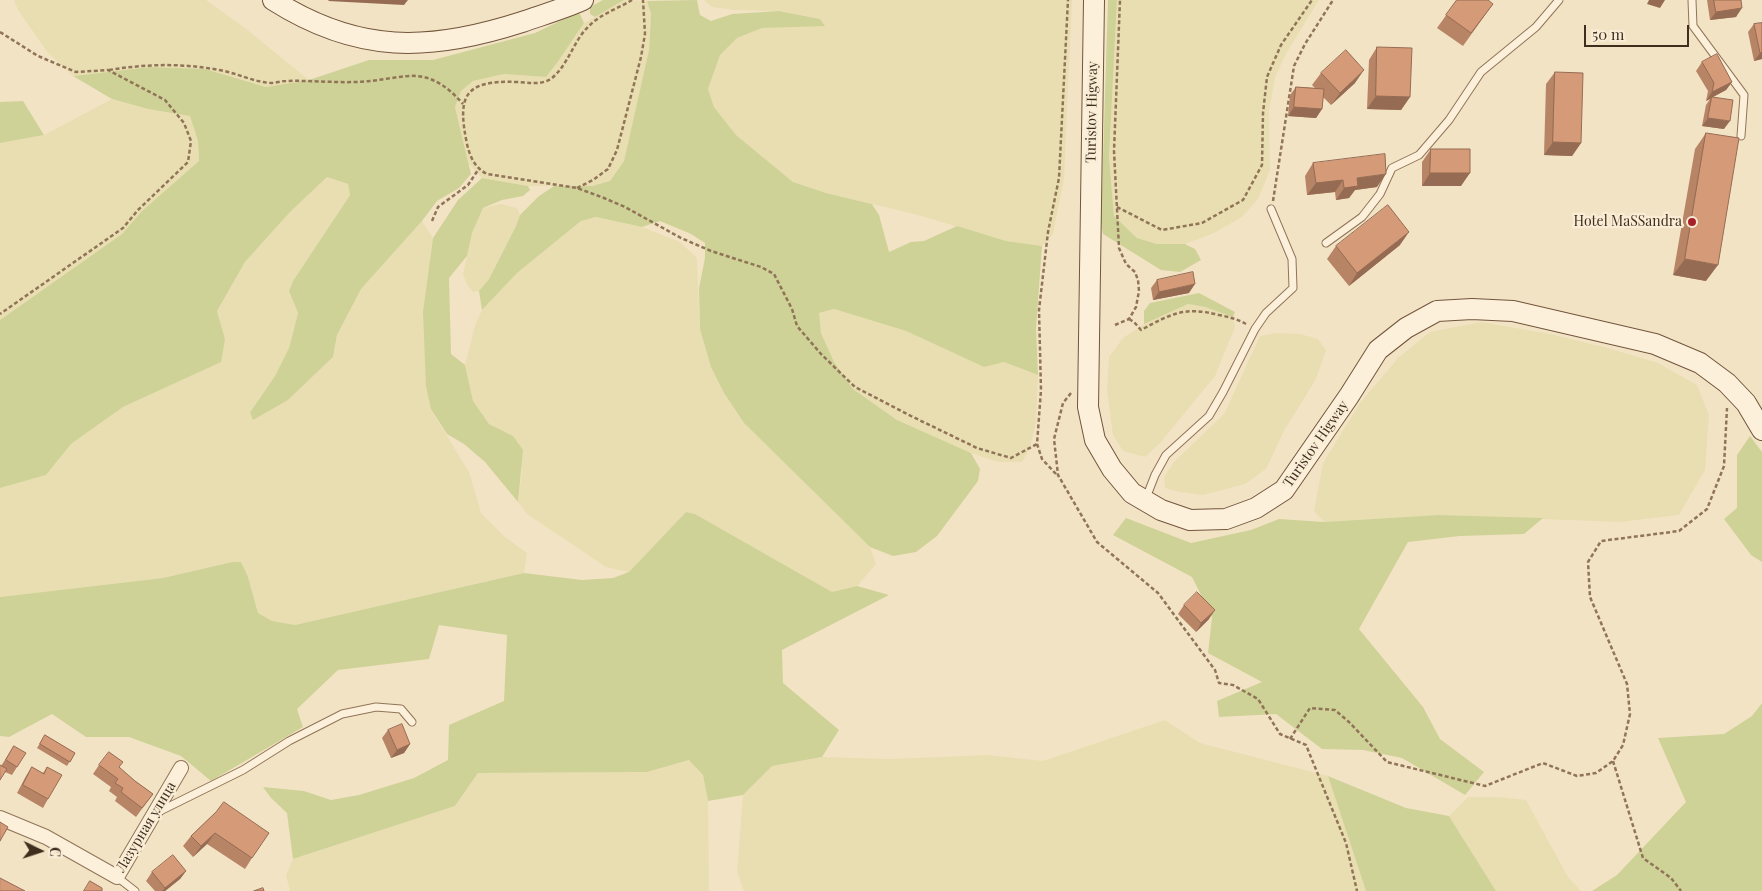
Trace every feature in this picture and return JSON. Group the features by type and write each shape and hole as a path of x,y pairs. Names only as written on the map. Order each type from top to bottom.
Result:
{"main road":[{"path":"273,0 327,28 379,42 408,44 434,42 490,32 568,7 583,0"},
{"name":"Turistov Higway","path":"1094,0 1088,407 1095,440 1112,469 1132,493 1161,510 1190,520 1226,519 1256,508 1284,490 1349,396 1378,350 1406,328 1437,311 1472,308 1513,311 1655,344 1700,363 1727,383 1746,403 1762,430"}],"street":[{"name":"Лазурная улица","path":"0,818 46,837 117,877 181,768"}],"lane":[{"path":"1326,243 1362,217 1380,194 1392,168 1419,155 1449,120 1481,72 1536,27 1559,0"},
{"path":"1692,0 1693,26 1744,95 1741,136"},
{"path":"1145,500 1155,475 1166,455 1208,416 1223,392 1255,329 1266,313 1293,288 1292,259 1271,209"},
{"path":"153,814 244,770 289,741 342,714 376,707 401,710 412,722"},
{"path":"117,877 135,891"}],"path":[{"path":"632,0 589,25 573,47 564,64 553,77 542,83 495,82 480,85 471,90 464,99 463,120 467,145 478,170 487,174 577,188 625,207 681,238 711,251 761,267 774,274 792,309 797,326 820,354 855,387 977,448 1002,456 1011,458 1037,444"},
{"path":"577,188 594,180 608,169 617,150 643,50 645,34 643,0"},
{"path":"1068,0 1061,160 1039,310 1041,390 1037,444 1042,459 1058,474 1097,542 1158,593 1215,670 1219,683 1233,685 1258,699 1280,734 1306,746 1346,843 1357,891"},
{"path":"1115,325 1129,319 1136,307 1139,291 1135,272 1126,264 1119,248 1116,207 1114,151 1120,0"},
{"path":"1116,207 1162,230 1202,223 1243,200 1262,165 1263,113 1267,77 1281,45 1312,0"},
{"path":"1271,209 1294,66 1305,44 1333,0"},
{"path":"0,32 38,56 76,72 155,64 197,66 222,70 248,79 273,83 284,81 367,82 415,75 437,82 454,93 464,105"},
{"path":"0,314 123,228 138,210 188,162 191,142 184,123 165,100 108,70"},
{"path":"432,222 438,207 468,185 478,170"},
{"path":"1129,319 1141,330 1168,316 1188,310 1206,311 1239,320"},
{"path":"1058,474 1054,439 1063,403 1088,373"},
{"path":"1290,738 1310,708 1335,710 1387,762 1485,786 1543,763 1577,776 1596,773 1612,761 1623,745 1630,714 1627,684 1590,597 1588,562 1601,541 1679,531 1707,509 1724,466 1727,383"},
{"path":"1612,761 1643,858 1671,878 1681,891"}],"shaded area":[{"path":"14,0 206,0 245,28 309,80 266,87 205,69 150,67 73,76 48,53 18,10"},
{"path":"624,0 647,1 651,14 649,50 624,161 610,181 592,186 528,186 482,178 469,164 455,107 461,91 473,81 504,74 546,77 584,23"},
{"path":"704,0 1072,0 1064,179 1053,234 1042,246 1006,241 914,214 826,193 793,182 736,135 714,107 708,89 720,55 737,38 762,28 824,25 820,19 779,11 734,10 712,7"},
{"path":"1117,0 1319,0 1287,52 1275,77 1269,112 1270,170 1258,199 1242,217 1214,233 1185,244 1157,244 1137,238 1114,216 1109,157"},
{"path":"112,99 148,109 190,116 198,141 199,161 143,210 122,234 0,320 0,143 44,135"},
{"path":"327,177 348,184 350,195 293,281 289,291 298,313 289,348 275,376 250,411 288,400 333,357 337,335 361,289 422,221 433,238 430,261 431,409 470,474 481,513 505,537 527,553 524,573 295,625 272,621 258,613 248,577 232,562 163,578 0,597 0,488 46,475 71,444 123,407 220,362 225,339 217,311 245,262 290,212"},
{"path":"501,204 517,208 520,215 489,279 479,291 473,292 463,275 472,233 483,208"},
{"path":"596,217 642,227 680,242 697,258 700,329 724,393 744,423 870,547 876,564 857,586 832,592 695,514 686,512 629,572 606,567 527,514 518,502 522,470 513,436 489,424 473,401 465,365 475,325 482,310 517,273 581,221"},
{"path":"1188,304 1205,307 1233,317 1235,327 1215,376 1161,442 1145,457 1123,451 1113,435 1107,391 1109,357 1123,338 1152,319"},
{"path":"834,309 906,331 984,367 1004,362 1038,375 1036,422 1030,448 1022,462 998,462 971,453 897,420 853,389 834,362 821,333 818,313"},
{"path":"1481,322 1550,334 1608,348 1658,363 1697,385 1709,415 1705,470 1679,515 1619,522 1438,515 1324,522 1314,511 1323,463 1360,403 1398,358 1430,332"},
{"path":"1276,333 1300,334 1318,339 1326,350 1316,379 1284,431 1266,469 1245,484 1203,495 1165,488 1164,477 1174,462 1224,414 1260,336"},
{"path":"1165,720 1200,743 1328,776 1366,891 744,891 737,872 743,795 771,766 822,757 889,759 988,755 1043,761"},
{"path":"690,760 703,775 708,801 709,891 290,891 286,875 293,859 455,806 478,773 647,772"},
{"path":"1468,797 1498,797 1526,800 1568,877 1581,891 1496,891 1449,816"}],"green space":[{"path":"603,0 624,0 595,17 590,14 590,7"},
{"path":"697,0 700,15 711,21 732,14 779,11 820,19 825,26 762,28 737,38 720,55 708,89 714,107 736,135 793,182 826,193 872,204 879,215 889,252 911,242 924,241 957,226 1006,241 1042,246 1036,328 1038,375 1004,362 984,367 906,331 834,309 819,313 821,333 834,362 853,389 897,420 971,453 980,469 978,481 937,536 916,552 893,556 870,547 744,423 724,393 711,367 700,329 699,288 705,258 705,243 691,234 660,221 642,227 596,217 581,221 517,273 482,310 479,291 489,279 520,215 539,196 554,186 592,186 610,181 624,161 649,50 651,14 647,1"},
{"path":"1108,0 1117,0 1109,157 1114,216 1137,238 1157,244 1185,244 1195,249 1201,260 1180,272 1161,270 1103,234 1101,224"},
{"path":"579,12 584,23 546,77 504,74 473,81 461,91 455,107 471,174 459,188 437,201 422,221 361,289 337,335 333,357 288,400 253,420 250,412 275,376 289,348 298,313 289,291 293,281 350,195 348,184 327,177 290,212 245,262 217,311 225,339 221,362 123,407 71,444 46,475 0,488 0,320 122,234 143,210 199,161 198,141 190,116 148,109 112,99 73,76 150,67 205,69 266,87 309,80 369,60 433,60 535,33"},
{"path":"23,101 44,135 0,143 0,102"},
{"path":"482,178 528,186 530,190 523,196 502,200 483,208 472,233 467,256 449,278 451,354 465,365 473,401 489,424 513,436 523,450 518,502 485,462 464,444 447,434 431,409 426,386 423,312 433,238 458,200"},
{"path":"1199,293 1235,312 1233,317 1205,307 1188,304 1144,324 1144,311 1150,303"},
{"path":"1750,436 1762,452 1762,562 1751,555 1724,519 1737,508 1737,455"},
{"path":"686,512 695,514 832,592 857,586 889,595 782,650 783,683 839,730 822,757 772,766 743,795 708,801 703,775 689,760 647,772 478,773 455,806 293,859 287,813 271,798 263,787 304,791 331,800 359,795 414,778 448,760 449,725 504,701 507,635 439,625 429,659 338,670 297,709 303,727 211,781 181,756 129,737 86,737 52,714 9,737 0,736 0,597 163,578 232,562 241,562 248,577 258,613 272,621 295,625 524,573 582,580 613,578 629,572"},
{"path":"1438,515 1543,518 1524,534 1460,536 1408,542 1359,629 1423,707 1440,739 1484,772 1465,795 1402,758 1363,750 1322,749 1276,714 1219,717 1217,701 1262,682 1208,653 1212,617 1192,577 1113,535 1126,518 1191,543 1251,530 1279,519 1324,522"},
{"path":"1762,703 1762,891 1592,891 1617,875 1686,802 1658,738 1724,734 1752,716"},
{"path":"1328,776 1406,808 1449,816 1496,891 1366,891"}],"building":[{"path":"1457,0 1488,0 1493,4 1471,33 1446,15"},
{"path":"1714,0 1741,0 1742,8 1716,12"},
{"path":"1762,23 1762,52 1760,53 1754,24"},
{"path":"1377,47 1412,48 1410,97 1376,96"},
{"path":"1346,50 1364,70 1340,93 1321,73"},
{"path":"1717,54 1732,82 1712,92 1714,83 1702,62"},
{"path":"1555,72 1583,73 1581,143 1553,142"},
{"path":"1296,87 1324,89 1322,109 1294,107"},
{"path":"1712,97 1733,100 1730,121 1708,118"},
{"path":"1706,133 1739,138 1718,265 1685,259"},
{"path":"1431,149 1470,149 1470,173 1430,173"},
{"path":"1385,154 1386,174 1357,178 1358,186 1344,188 1343,180 1316,183 1313,163"},
{"path":"1388,205 1409,232 1357,273 1336,246"},
{"path":"1193,272 1195,284 1159,292 1157,280"},
{"path":"1197,592 1215,610 1201,623 1184,605"},
{"path":"402,724 410,744 397,750 388,730"},
{"path":"45,735 75,753 70,762 40,744"},
{"path":"14,746 26,753 17,767 6,760"},
{"path":"109,752 123,762 119,767 153,794 142,808 121,792 123,788 115,783 118,779 99,765"},
{"path":"0,765 7,769 0,780"},
{"path":"32,767 44,774 47,767 62,775 48,799 23,785"},
{"path":"224,802 269,833 252,858 215,833 201,846 191,836"},
{"path":"0,822 8,827 0,841"},
{"path":"173,855 186,871 165,888 152,872"},
{"path":"0,878 25,891 0,891"},
{"path":"90,881 102,888 102,891 84,891"}],"place":[{"name":"Hotel MaSSandra","path":"1692,222"}]}
